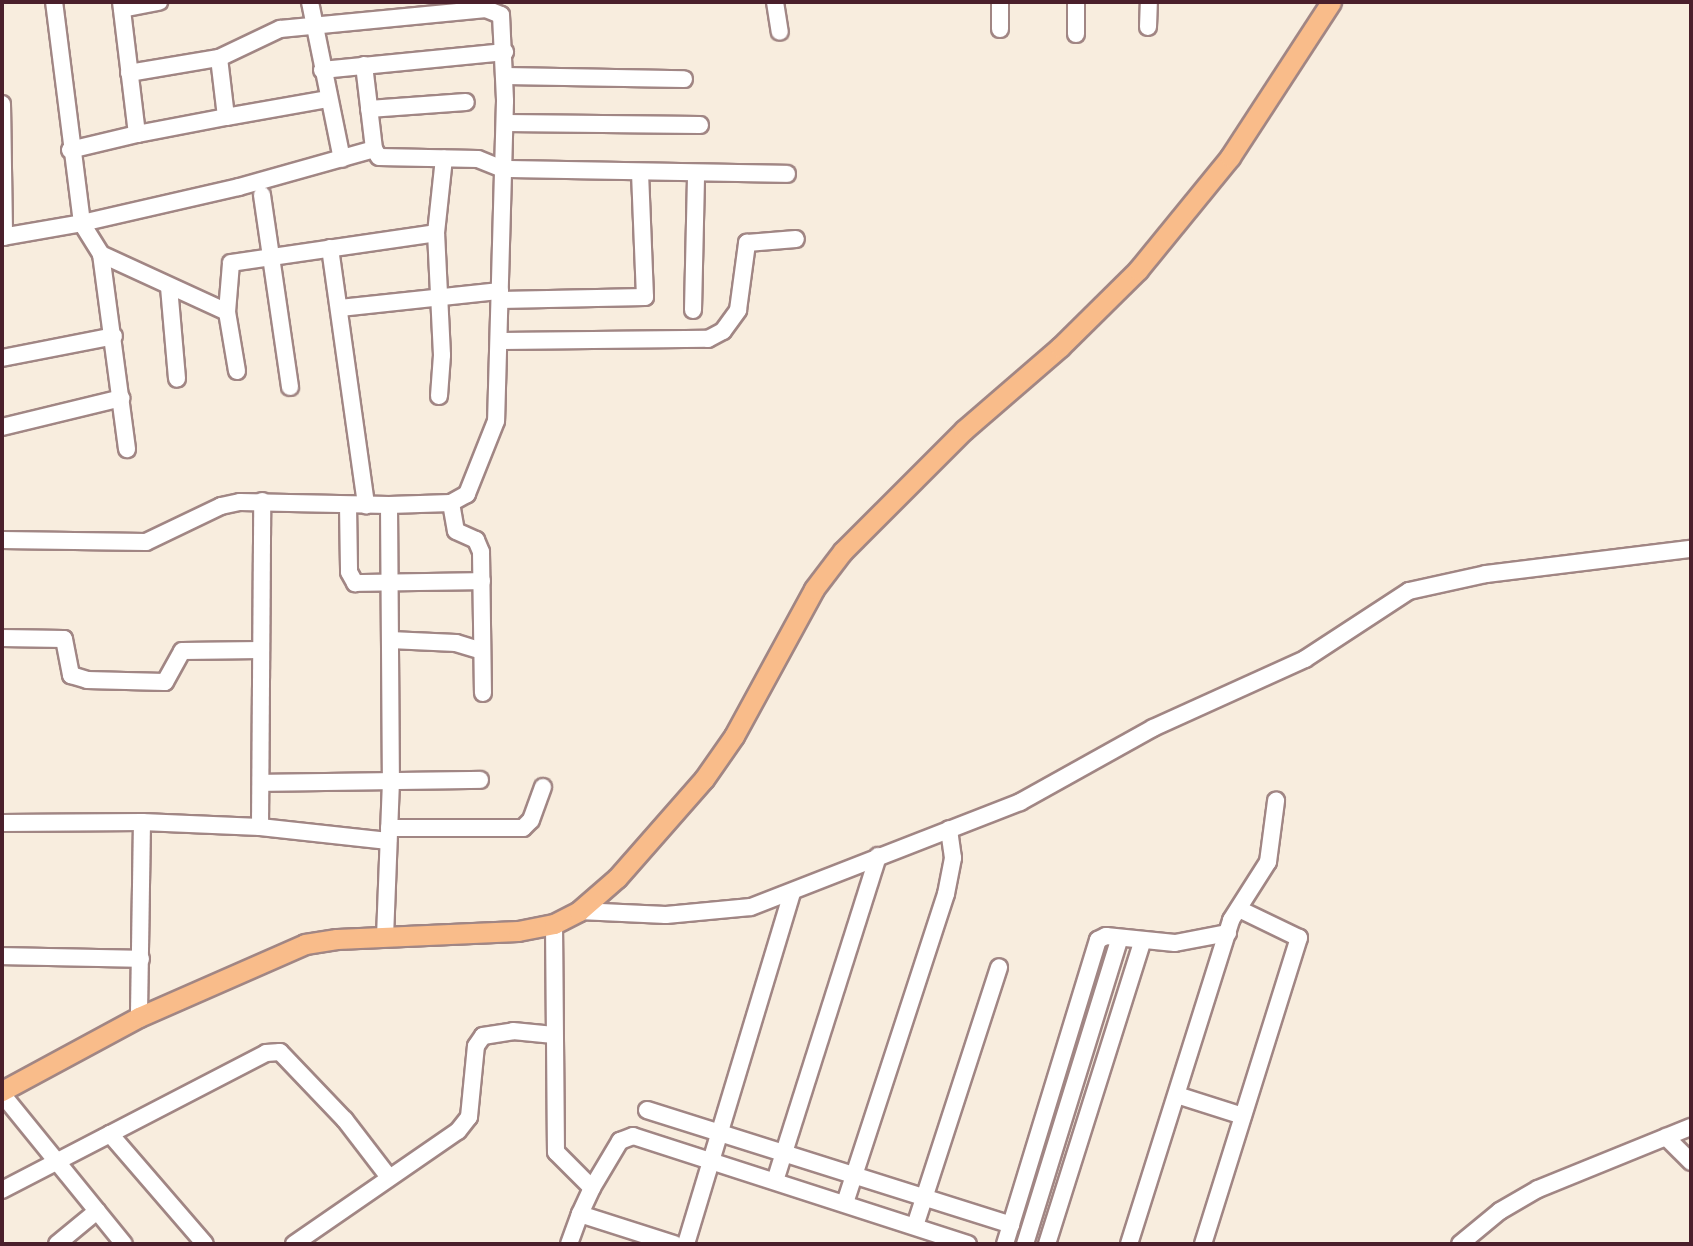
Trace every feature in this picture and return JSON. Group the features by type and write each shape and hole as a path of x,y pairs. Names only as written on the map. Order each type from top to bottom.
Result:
{"main road":[{"path":"2,1093 139,1017 305,944 385,936 476,935 554,924 579,911 617,878 704,779 741,724 814,589 843,551 964,430 1060,347 1138,270 1230,157 1331,2"}],"street":[{"path":"54,2 70,150 82,223 101,254 127,449"},
{"path":"137,134 121,6 159,2"},
{"path":"310,2 342,159"},
{"path":"775,2 780,32"},
{"path":"1000,2 1000,29"},
{"path":"1076,2 1076,34"},
{"path":"1148,27 1149,2"},
{"path":"2,540 146,542 161,539 221,506 262,501 348,505 451,503 471,486 494,428 500,341 505,123 505,52 501,15 486,9 313,24 271,32 219,58 129,73"},
{"path":"322,70 505,52"},
{"path":"219,58 226,117"},
{"path":"364,65 374,149 383,158 478,159 503,169 696,176 787,174"},
{"path":"505,76 684,79"},
{"path":"70,150 137,134 328,99"},
{"path":"369,109 466,103"},
{"path":"2,104 3,237 82,223 374,149"},
{"path":"505,123 700,125"},
{"path":"439,396 442,355 436,233 444,158"},
{"path":"340,308 439,295 645,297 640,173"},
{"path":"694,310 696,176"},
{"path":"262,195 290,387"},
{"path":"237,371 227,312 231,263 436,233"},
{"path":"500,341 708,340 723,331 738,310 747,243 796,239"},
{"path":"330,248 366,505"},
{"path":"101,254 227,312"},
{"path":"169,287 177,379"},
{"path":"2,358 114,336"},
{"path":"2,426 122,398"},
{"path":"260,827 262,501"},
{"path":"451,503 456,531 479,545 483,693"},
{"path":"348,505 351,579 363,584 482,582"},
{"path":"385,936 391,780 389,505"},
{"path":"579,911 613,916 715,913 792,894 878,856 1020,802 1153,728 1305,659 1409,592 1486,574 1691,549"},
{"path":"2,638 64,639 71,676 87,680 165,682 182,651 261,650"},
{"path":"390,640 456,643 482,651"},
{"path":"261,783 480,780"},
{"path":"2,823 142,822 389,834 523,828 536,811 543,787"},
{"path":"1129,1244 1228,933 1239,909 1268,862 1276,801"},
{"path":"139,1017 142,822"},
{"path":"845,1203 946,894 953,858 949,829"},
{"path":"775,1181 878,856"},
{"path":"686,1244 792,894"},
{"path":"1203,1244 1299,938 1239,909"},
{"path":"554,924 556,1152 592,1188"},
{"path":"1005,1244 1098,940 1120,938 1175,943 1228,933"},
{"path":"1026,1244 1120,938"},
{"path":"1047,1244 1142,942"},
{"path":"2,956 141,959"},
{"path":"915,1226 999,967"},
{"path":"293,1244 458,1130 469,1117 476,1046 482,1035 513,1031 554,1035"},
{"path":"2,1190 266,1053 280,1052 345,1120 388,1176"},
{"path":"2,1093 124,1244"},
{"path":"1177,1095 1243,1116"},
{"path":"647,1110 1011,1225"},
{"path":"1460,1244 1500,1211 1538,1189 1691,1127"},
{"path":"110,1134 205,1244"},
{"path":"569,1244 592,1188 626,1136 968,1244"},
{"path":"1666,1137 1691,1163"},
{"path":"57,1244 97,1211"},
{"path":"580,1214 674,1244"}]}
